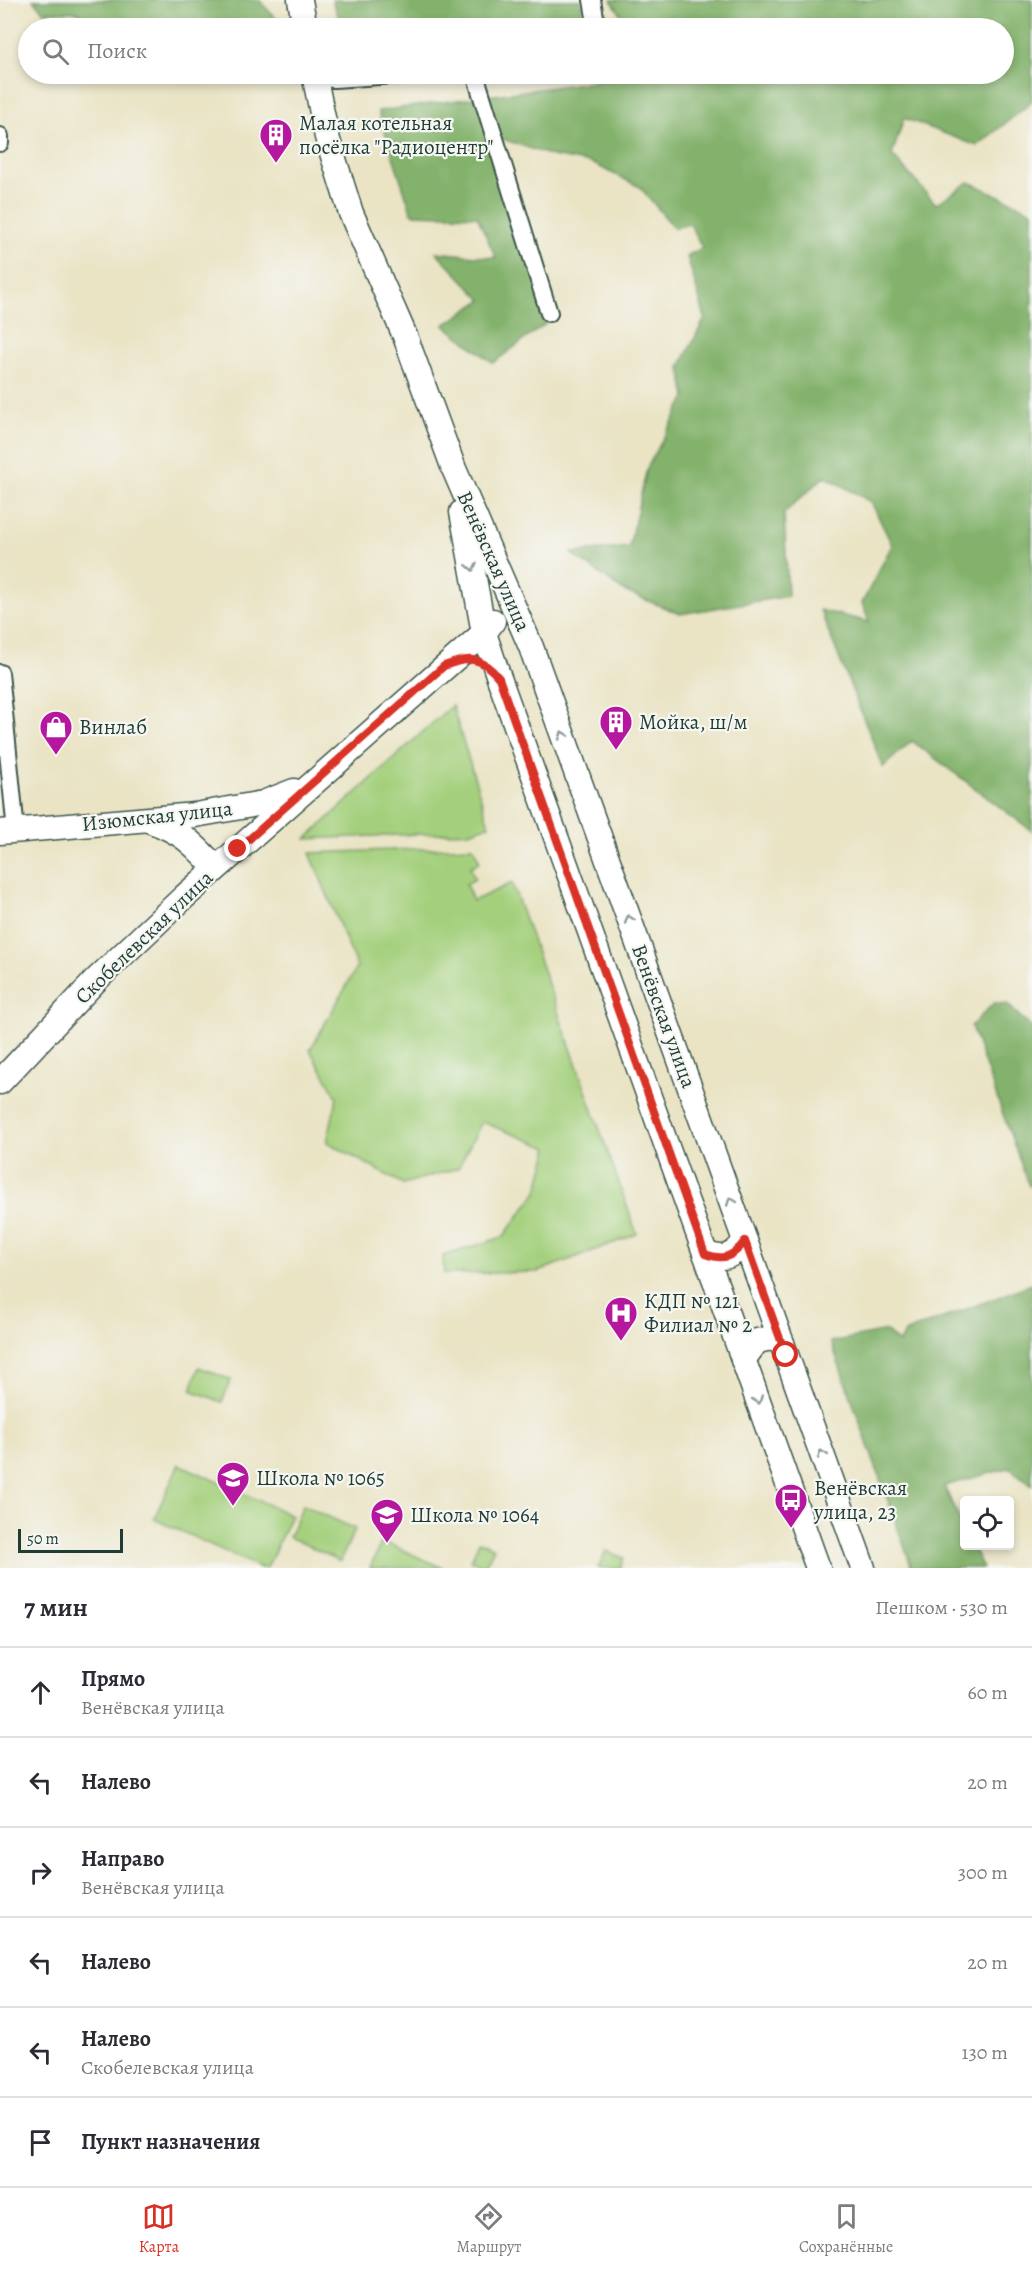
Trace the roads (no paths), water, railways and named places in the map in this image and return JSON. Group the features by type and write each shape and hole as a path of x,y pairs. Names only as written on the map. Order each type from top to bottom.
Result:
{"street":[{"path":"300,0 303,18"},
{"path":"592,0 595,18"},
{"name":"Венёвская улица","path":"316,84 327,137 351,213 405,336 454,469 531,647 863,1568"},
{"path":"478,84 549,313"},
{"path":"0,136 0,143"},
{"name":"Венёвская улица","path":"454,469 484,633 818,1568"},
{"path":"484,633 498,615 507,592"},
{"path":"484,633 499,626 507,627 517,630 531,647"},
{"name":"Скобелевская улица","path":"0,1082 97,978 310,784 484,633"},
{"path":"444,666 457,661 474,659 490,667 499,678"},
{"path":"0,673 8,832"},
{"name":"Изюмская улица","path":"8,832 195,815 263,803 310,784"},
{"path":"146,820 175,830 193,843 216,868"},
{"path":"705,1254 717,1258 732,1256 745,1241"},
{"path":"743,1360 757,1341 772,1338 782,1343"}],"place":[{"name":"Малая котельная посёлка \"Радиоцентр\"","path":"276,164"},
{"name":"Мойка, ш/м","path":"616,751"},
{"name":"Винлаб","path":"56,756"},
{"name":"КДП № 121 Филиал № 2","path":"621,1342"},
{"name":"Школа № 1065","path":"233,1507"},
{"name":"Венёвская улица, 23","path":"791,1529"},
{"name":"Школа № 1064","path":"387,1544"}]}
